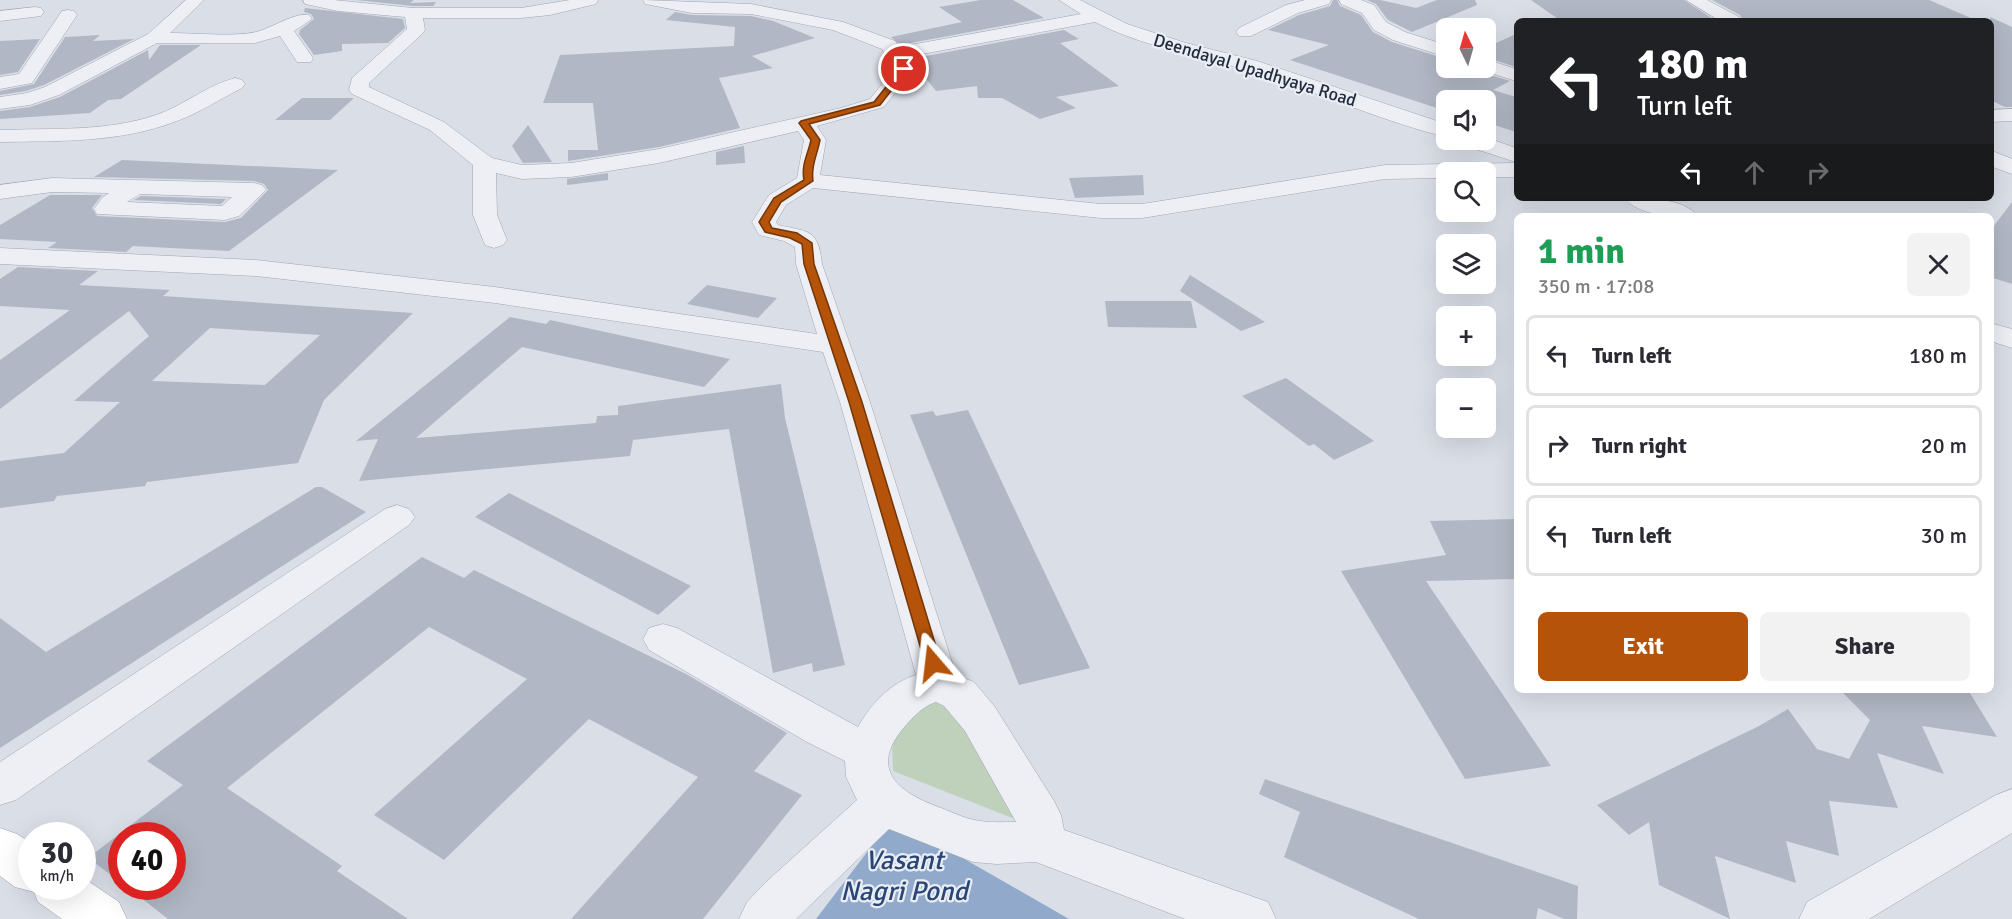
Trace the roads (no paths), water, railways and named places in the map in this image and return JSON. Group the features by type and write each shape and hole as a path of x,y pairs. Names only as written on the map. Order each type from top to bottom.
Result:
{"main road":[{"path":"0,849 18,861"},
{"path":"75,900 102,919"}],"street":[{"path":"0,103 30,99 52,91 154,38 196,0"},
{"path":"311,0 338,6 413,13 521,13 550,10 590,0"},
{"path":"413,13 416,30 359,82 359,90 437,126 484,163 522,172 571,170 659,156 877,104 904,69 889,45 826,22 751,9 692,8 651,0"},
{"name":"Deendayal Upadhyaya Road","path":"1066,0 1121,28 1189,50 1250,65 1436,128"},
{"path":"1245,32 1292,9 1323,0"},
{"path":"1347,0 1368,9 1380,26 1399,36 1436,48"},
{"path":"1694,0 1727,18"},
{"path":"154,38 255,38 338,6"},
{"path":"0,16 35,12"},
{"path":"0,83 25,79 68,15"},
{"path":"895,53 1097,16"},
{"path":"284,28 304,58"},
{"path":"1496,68 1514,74"},
{"path":"0,136 100,132 130,128 163,120 235,84"},
{"path":"1994,116 2012,115"},
{"path":"804,123 815,140 813,156 806,167 809,181"},
{"path":"1496,148 1514,154"},
{"path":"1994,159 2012,167"},
{"path":"484,163 484,214 494,240"},
{"path":"939,684 859,413 809,264 807,243 793,236 768,230 764,222 777,200 809,181 1101,211 1142,211 1385,172 1514,170"},
{"path":"0,192 52,185 137,186 254,190 225,213 106,209 110,203 137,186"},
{"path":"1644,201 1676,213"},
{"path":"0,256 256,268 495,295 836,345"},
{"path":"1994,332 2012,339"},
{"path":"0,786 397,517"},
{"path":"663,639 822,730 868,752"},
{"path":"1038,841 1041,833 1038,815 980,719 959,694 939,684 922,687 899,705 876,732 868,752 867,773 874,793 885,803 910,818 973,841 1005,843 1038,841 1096,865 1251,919"},
{"path":"764,919 783,898 885,803"},
{"path":"1824,919 2012,809"}],"water":[{"name":"Vasant Nagri Pond","path":"893,818 1069,919 816,919"}]}
